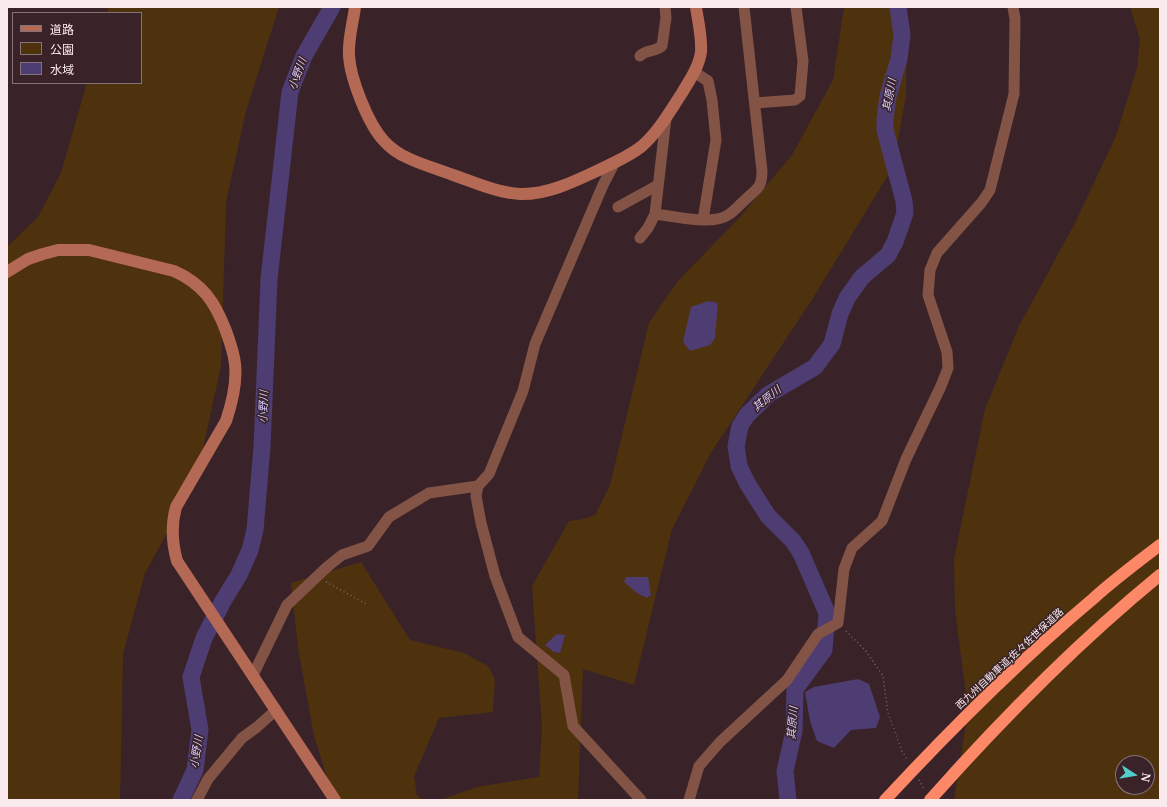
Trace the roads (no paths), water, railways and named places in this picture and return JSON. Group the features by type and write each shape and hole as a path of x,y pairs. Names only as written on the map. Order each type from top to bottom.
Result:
{"highway":[{"name":"西九州自動車道;佐々佐世保道路","path":"885,800 938,744 1014,669 1094,598 1160,544"},
{"path":"928,798 941,788 999,725 1057,667 1123,605 1160,575"}],"street":[{"path":"356,7 349,43 349,56 356,88 376,131 384,141 407,158 492,189 520,194 548,191 569,184 615,162 642,146 666,118 694,72 701,53 701,37 696,7"},
{"path":"640,56 643,53 657,50 662,46 666,18 665,7"},
{"path":"655,214 703,220 720,219 728,216 757,189 762,182 744,7"},
{"path":"754,103 795,100 800,96 803,61 796,7"},
{"path":"689,800 699,766 720,742 787,680 818,634 838,623 844,569 852,548 882,521 906,459 941,386 948,368 948,352 928,295 930,270 937,253 982,202 990,190 1014,94 1015,19 1012,7"},
{"path":"694,72 708,81 712,100 716,140 703,220"},
{"path":"640,238 648,228 655,214 666,118"},
{"path":"615,162 603,185 535,344 523,391 489,474 478,486 476,496 494,576 518,637 564,676 573,726 641,800"},
{"path":"618,207 658,185"},
{"path":"7,272 28,258 58,250 89,250 174,271 196,284 209,296 219,314 231,345 235,364 235,381 226,421 176,507 173,518 172,536 174,551 177,561 335,800"},
{"path":"253,675 287,605 316,576 342,555 368,546 389,516 429,493 478,486"},
{"path":"196,800 208,779 242,738 276,710"}],"water":[{"path":"708,301 718,303 715,338 710,345 690,351 683,342 691,307"},
{"path":"626,577 648,577 651,595 647,598 637,593 624,582"},
{"path":"557,634 565,635 560,653 554,652 545,645"},
{"path":"858,679 869,684 880,717 876,728 851,730 834,748 817,741 810,721 805,692 814,687"}],"waterway":[{"name":"小野川","path":"181,800 195,770 200,730 191,677 204,638 223,601 239,575 250,550 255,530 262,447 269,279 290,92 304,56 332,7"},
{"name":"其原川","path":"788,800 785,771 794,731 795,689 824,650 827,613 801,553 793,541 768,516 747,483 739,466 736,446 740,426 747,415 769,394 815,367 832,344 840,314 847,298 862,277 888,255 895,242 905,213 904,201 885,130 885,120 888,96 899,59 902,35 898,7"}]}
